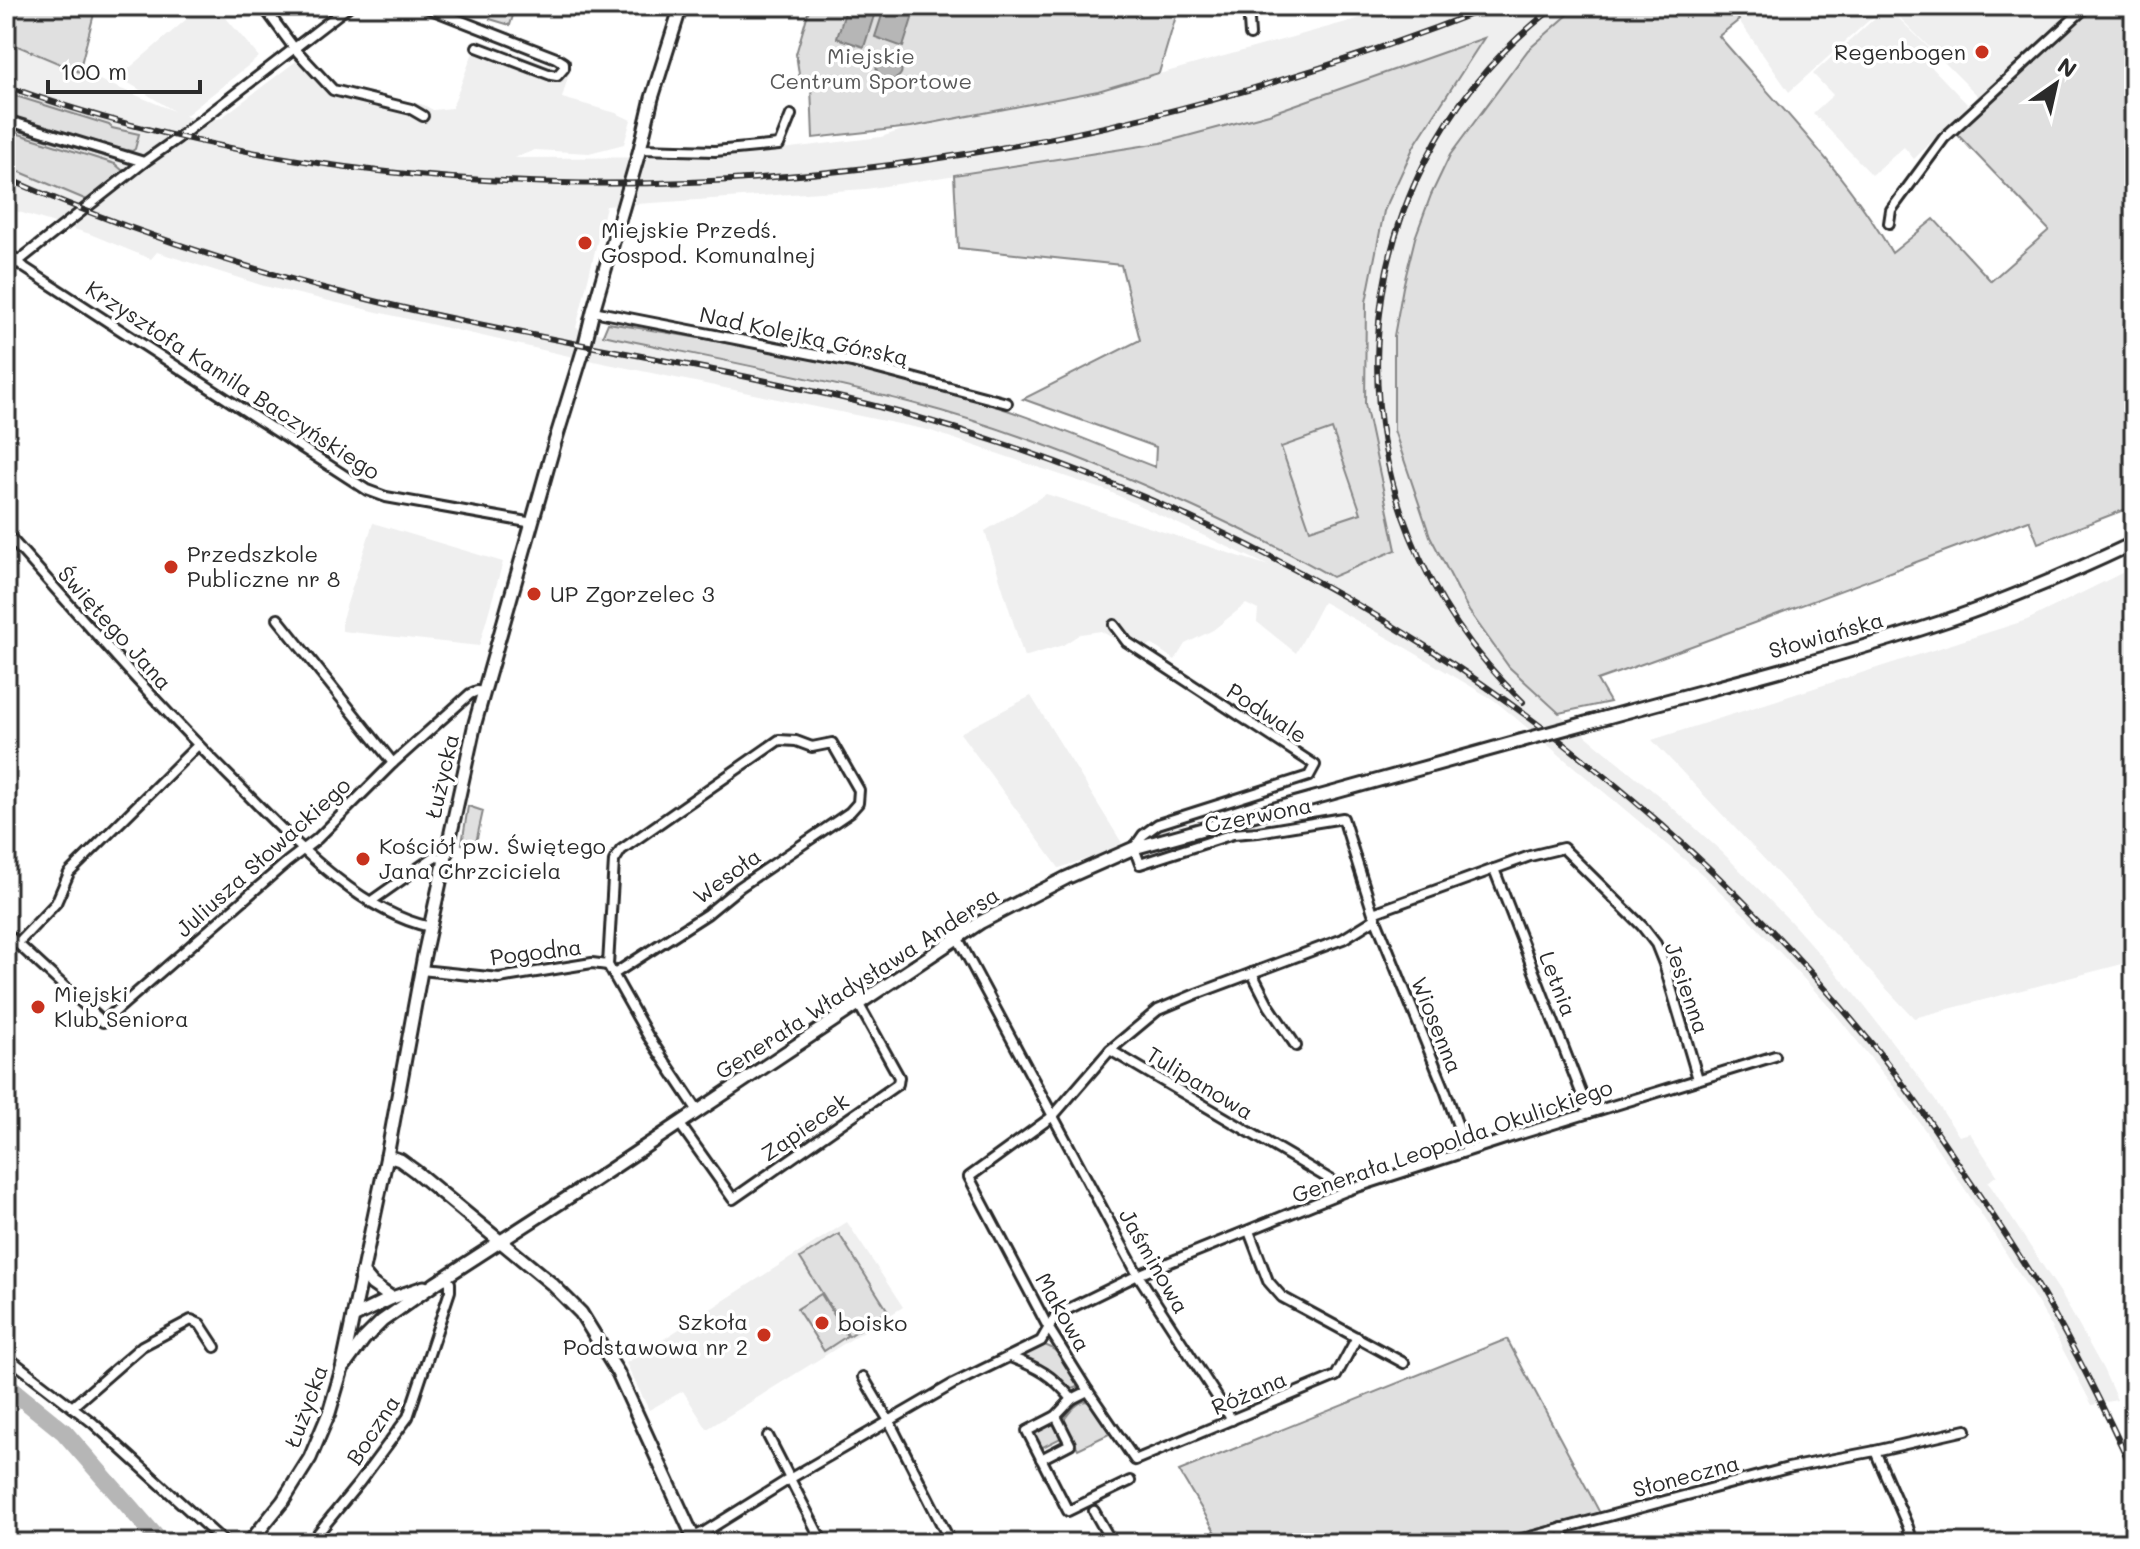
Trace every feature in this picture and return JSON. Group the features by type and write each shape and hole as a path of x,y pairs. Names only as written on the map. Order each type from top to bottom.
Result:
{"street":[{"path":"263,6 294,48 333,90 411,109 423,116"},
{"path":"6,271 349,6"},
{"path":"423,6 556,58 564,63 564,68 557,76 551,75 477,47"},
{"name":"Łużycka","path":"249,1543 283,1501 310,1458 329,1413 342,1369 387,1156 444,858 483,692 681,6"},
{"path":"1248,6 1250,35"},
{"path":"1889,223 1891,210 1944,138 2087,6"},
{"path":"640,149 715,151 779,145 791,115"},
{"path":"6,120 144,162"},
{"name":"Krzysztofa Kamila Baczyńskiego","path":"6,251 18,262 367,490 386,497 533,523"},
{"name":"Nad Kolejką Górską","path":"593,311 852,362 1007,403"},
{"name":"Świętego Jana","path":"6,533 109,650 302,850 370,902 398,917 430,927"},
{"name":"Słowiańska","path":"1520,741 1824,658 1948,620 2071,573 2134,543"},
{"path":"278,619 393,763"},
{"name":"Podwale","path":"1114,625 1127,642 1315,765 1309,776 1158,824 1143,835 1134,848"},
{"name":"Juliusza Słowackiego","path":"17,944 103,1022 317,839 393,763 470,694 483,692"},
{"name":"Pogodna","path":"698,1111 648,1036 608,965 614,861 621,850 779,740 796,741 812,747 832,743 859,790 858,803"},
{"name":"Generała Władysława Andersa","path":"342,1369 364,1339 386,1318 981,922 1066,878 1134,848 1520,741"},
{"path":"6,933 17,944 56,903 69,873 198,745"},
{"name":"Wesoła","path":"614,974 707,914 740,887 850,812 858,803"},
{"name":"Czerwona","path":"1134,848 1140,864 1233,834 1343,818 1374,916"},
{"name":"Jesienna","path":"1494,869 1563,848 1642,926 1656,944 1664,964 1698,1079"},
{"path":"370,902 434,857 444,858"},
{"path":"1053,1116 1110,1050 1158,1010 1343,939 1374,916 1494,869"},
{"name":"Letnia","path":"1494,869 1589,1113"},
{"name":"Wiosenna","path":"1374,916 1467,1151"},
{"name":"Jaśminowa","path":"957,937 1138,1275 1232,1420"},
{"name":"Pogodna","path":"421,970 499,978 592,963 608,965"},
{"path":"1252,973 1269,1006 1296,1046"},
{"name":"Zapiecek","path":"679,1123 733,1199 898,1084 899,1077 858,1003"},
{"name":"Tulipanowa","path":"1110,1050 1348,1190"},
{"name":"Generała Leopolda Okulickiego","path":"681,1543 695,1540 791,1478 953,1384 1041,1341 1056,1315 1138,1275 1348,1190 1775,1056"},
{"name":"Makowa","path":"1053,1116 969,1177 1048,1327 1135,1460"},
{"path":"387,1156 408,1165 573,1303 618,1373 695,1540"},
{"path":"1249,1231 1268,1281 1282,1297 1404,1363"},
{"path":"362,1272 372,1284 392,1298"},
{"name":"Generała Władysława Andersa","path":"353,1317 441,1280"},
{"name":"Boczna","path":"310,1543 408,1417 450,1291 450,1283 441,1280"},
{"path":"353,1317 386,1318"},
{"path":"72,1407 142,1346 191,1320 200,1324 215,1347"},
{"name":"Różana","path":"1135,1460 1336,1376 1357,1337"},
{"path":"6,1356 121,1448 225,1543"},
{"path":"1010,1357 1038,1367 1072,1399"},
{"path":"863,1377 951,1543"},
{"path":"1088,1391 1072,1399 1056,1416 1027,1431 1068,1511 1130,1481"},
{"path":"1041,1459 1070,1444 1056,1416"},
{"name":"Słoneczna","path":"1508,1543 1788,1468 1966,1430"},
{"path":"768,1436 823,1543"},
{"path":"1875,1451 1913,1543"},
{"path":"1094,1511 1112,1543"},
{"path":"1562,1528 1567,1543"}],"shaded area":[{"path":"202,6 216,6 259,57 185,116 204,122 221,118 307,53 334,83 424,105 433,110 452,108 478,39 569,73 562,98 631,120 624,144 589,153 535,150 514,158 717,157 881,137 911,127 1098,91 1404,6 1578,6 1528,50 1450,155 1415,238 1394,336 1394,430 1430,536 1469,611 1509,667 1550,706 1722,852 1791,922 1855,994 1922,1081 1959,1136 1970,1133 1997,1175 1988,1182 2060,1292 2117,1400 2092,1405 2041,1308 1967,1192 1905,1101 1834,1012 1753,923 1703,875 1494,700 1323,602 1296,653 1257,622 1258,610 1246,604 1213,630 1185,644 1175,660 1151,644 1142,649 1131,649 1101,631 1080,634 1063,645 1024,657 985,531 1046,494 1269,566 1108,491 928,430 569,356 264,286 157,252 151,259 90,234 6,208 6,41 174,111 119,77","holes":["1482,38 1414,146 1384,211 1366,302 1365,404 1395,550 1332,577 1287,550 1129,478 1015,435 914,404 576,328 606,206 866,189 1161,143 1269,114"]},
{"path":"847,6 877,6 864,47 837,38"},
{"path":"885,6 916,6 903,47 875,37"},
{"name":"Regenbogen","path":"1729,6 1885,6 1789,92"},
{"name":"Regenbogen","path":"1888,6 2081,6 1980,98"},
{"path":"1887,7 1928,47 1922,57 1968,105 1914,159 1904,147 1872,175 1813,113 1833,95 1813,74"},
{"path":"881,59 889,59 901,68 898,77 888,81 879,76 876,67"},
{"path":"1332,429 1361,513 1310,530 1281,447"},
{"path":"373,523 503,562 479,646 342,631 342,619"},
{"path":"2134,567 2134,961 1914,1018 1652,740 2027,620"},
{"path":"1031,696 1122,843 1059,868 960,733"},
{"name":"Szkoła Podstawowa nr 2","path":"847,1222 903,1307 707,1429 683,1391 649,1410 626,1363"}],"green space":[{"path":"6,6 96,6 79,72 6,41"},
{"path":"494,6 516,6 510,25 490,19"},
{"name":"Miejskie Centrum Sportowe","path":"810,6 1179,6 1159,73 1098,91 911,127 813,138 811,86 801,87 796,54"},
{"path":"1578,6 1729,6 1739,20 1719,36 1833,168 1892,253 1934,219 1991,281 2049,230 1956,133 2094,6 2134,6 2134,506 2038,543 2029,520 1597,680 1610,702 1559,713 1509,667 1469,611 1430,536 1394,430 1394,336 1415,238 1450,155 1528,50"},
{"path":"1484,38 1414,146 1384,211 1366,302 1365,404 1396,550 1332,577 1157,491 1054,448 983,424 835,384 603,335 608,323 855,369 1001,408 1155,467 1156,447 1023,399 1140,340 1121,265 958,248 954,175 1161,143 1269,114","holes":["1332,429 1361,513 1310,530 1281,447"]},
{"path":"6,93 139,134 135,149 115,150 6,116"},
{"path":"6,124 95,151 103,156 6,127"},
{"path":"6,130 115,164 123,171 87,200 6,166"},
{"path":"468,806 483,811 475,847 462,844"},
{"path":"839,1234 888,1311 849,1336 800,1258"},
{"name":"boisko","path":"821,1294 847,1336 824,1351 797,1309"},
{"path":"1507,1339 1600,1513 1481,1543 1222,1543 1179,1471"},
{"path":"1041,1345 1058,1353 1077,1382 1077,1387 1072,1389 1042,1365 1022,1356"},
{"path":"1086,1401 1111,1433 1078,1449 1063,1421 1075,1406"},
{"path":"1053,1421 1061,1438 1041,1448 1032,1433"}],"waterway":[{"path":"6,1385 64,1432 161,1543"}],"railway":[{"path":"6,86 142,128 210,144 349,167 489,180 680,182 799,175 918,161 1035,141 1151,116 1380,48 1492,6"},
{"path":"1523,702 1456,623 1410,535 1384,441 1378,345 1392,250 1426,160 1481,77 1556,6"},
{"path":"6,178 148,234 342,293 452,319 818,392 879,407 1023,451 1164,506 1299,572 1428,648 1552,735 1668,830 1776,935 1876,1049 1934,1128 2036,1282 2081,1363 2134,1473"}],"place":[{"name":"Regenbogen","path":"1982,52"},
{"name":"Miejskie Przedś. Gospod. Komunalnej","path":"585,243"},
{"name":"Przedszkole Publiczne nr 8","path":"171,567"},
{"name":"UP Zgorzelec 3","path":"534,594"},
{"name":"Kościół pw. Świętego Jana Chrzciciela","path":"363,859"},
{"name":"Miejski Klub Seniora","path":"38,1007"},
{"name":"boisko","path":"822,1323"},
{"name":"Szkoła Podstawowa nr 2","path":"764,1335"}]}
